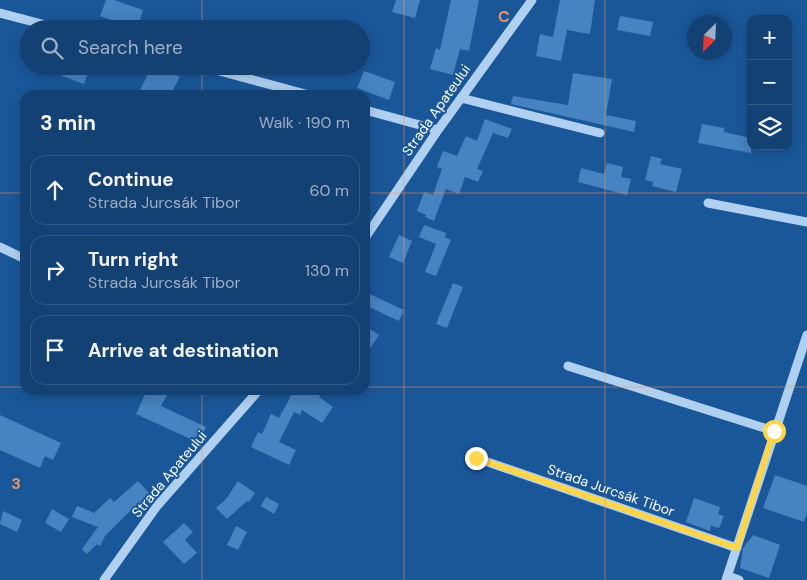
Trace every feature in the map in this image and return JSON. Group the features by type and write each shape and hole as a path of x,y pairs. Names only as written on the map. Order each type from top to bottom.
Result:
{"street":[{"name":"Strada Apateului","path":"370,231 438,130 532,0"},
{"path":"0,12 29,20"},
{"path":"235,75 290,90"},
{"path":"461,98 600,133"},
{"path":"370,111 438,130"},
{"path":"708,203 807,222"},
{"path":"0,247 20,257"},
{"path":"739,580 727,578 807,335"},
{"path":"568,366 774,431"},
{"name":"Strada Apateului","path":"104,580 157,506 255,395"},
{"name":"Strada Jurcsák Tibor","path":"476,458 737,548"}],"building":[{"path":"106,0 114,0 143,10 140,20 111,20 100,16"},
{"path":"396,0 420,0 415,18 392,12"},
{"path":"451,0 479,0 469,51 460,49 453,75 430,69 436,48 440,50"},
{"path":"560,0 595,0 590,34 567,30 561,61 536,56 540,34 553,37"},
{"path":"620,16 653,22 650,36 617,30"},
{"path":"370,73 395,82 389,100 370,93 370,90 357,88 362,75 370,75"},
{"path":"573,73 612,79 606,115 636,121 634,132 511,104 513,96 568,105"},
{"path":"62,75 88,75 84,84"},
{"path":"148,75 176,75 180,77 173,90 140,90"},
{"path":"485,119 512,129 508,138 493,133 477,169 483,171 478,182 465,177 459,194 446,189 434,221 425,217 426,215 417,211 424,192 433,195 442,169 437,167 443,151 457,156 466,136 477,141"},
{"path":"702,124 724,128 724,132 747,137 747,150 751,150 751,153 698,143"},
{"path":"651,156 662,159 660,164 682,169 676,192 652,186 653,182 645,180"},
{"path":"607,163 623,167 621,177 631,179 627,195 578,182 581,168 604,174"},
{"path":"424,225 446,233 445,237 451,240 436,276 425,272 436,244 419,237"},
{"path":"399,235 412,241 403,263 389,257"},
{"path":"453,283 463,287 447,328 436,324"},
{"path":"370,294 404,310 399,321 370,307"},
{"path":"370,329 379,335 370,348"},
{"path":"145,395 167,395 161,406 206,427 199,443 136,414"},
{"path":"291,395 320,395 319,397 333,407 322,423 302,410 300,415 294,412 279,442 296,450 289,465 251,447 258,432 262,434 271,414 279,418"},
{"path":"0,415 61,443 53,460 45,456 40,468 0,450"},
{"path":"775,475 807,486 807,513 804,522 763,508"},
{"path":"138,481 151,495 136,505 105,536 100,546 97,544 87,554 82,549 98,527 72,517 77,506 94,513 110,498 114,502"},
{"path":"238,481 255,493 249,502 247,501 227,519 216,508 226,499"},
{"path":"266,497 279,504 274,514 261,506"},
{"path":"694,498 720,507 718,514 724,516 719,528 711,526 710,531 686,522"},
{"path":"52,509 69,519 61,532 45,523"},
{"path":"3,511 22,520 17,532 0,524"},
{"path":"184,523 193,532 185,540 197,553 184,564 163,542"},
{"path":"236,526 247,532 238,550 227,545"},
{"path":"753,535 780,545 769,578 740,568 743,548"}],"route":[{"path":"476,458 737,548 774,431"}]}
